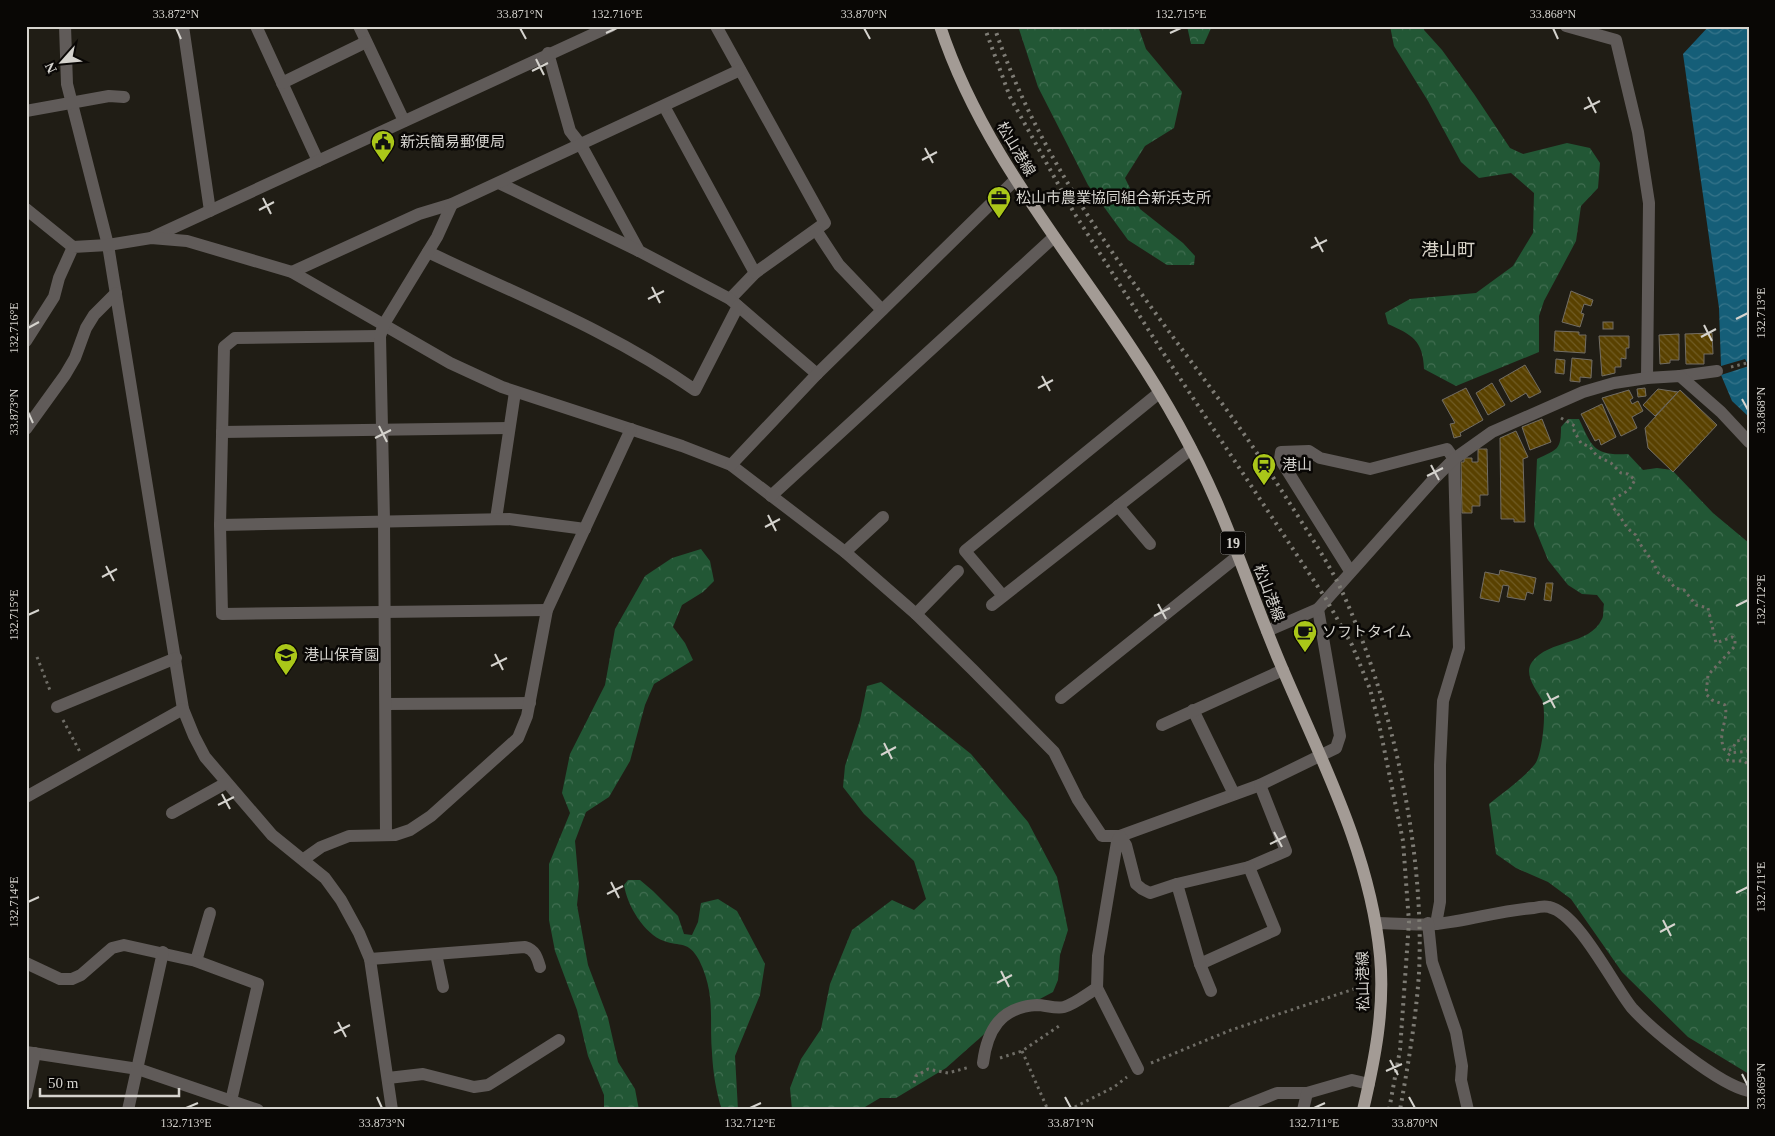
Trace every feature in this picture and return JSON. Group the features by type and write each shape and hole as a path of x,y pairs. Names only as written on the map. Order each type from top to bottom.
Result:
{"main road":[{"name":"松山港線","path":"940,26 950,56 970,102 1015,180 1131,348 1191,449 1216,501 1266,631 1350,825 1376,923 1382,984 1379,1024 1363,1110"}],"street":[{"path":"66,26 68,84 108,245 183,709 205,757 226,783 272,835 304,859 325,878 341,900 370,959 392,1110"},
{"path":"183,26 210,211"},
{"path":"256,26 318,161"},
{"path":"359,26 404,120"},
{"path":"151,238 548,53 611,26"},
{"path":"428,252 624,344 657,362 695,390 734,302 755,272 826,223 716,26"},
{"path":"1566,26 1616,40 1638,132 1649,203 1647,378"},
{"path":"282,83 366,42"},
{"path":"548,53 570,131 581,145 639,251"},
{"path":"292,272 419,214 452,204 499,183 740,70"},
{"path":"26,111 108,96 124,97"},
{"path":"664,106 755,272"},
{"path":"731,465 817,374 1015,180"},
{"path":"499,183 639,251 734,302 817,374"},
{"path":"386,835 382,330 428,252 452,204"},
{"path":"26,209 73,247 108,245 151,238 187,241 292,272 382,330 515,392 631,429 731,465 845,552 916,614 1054,752 1078,800 1102,836 1120,836 1260,785 1336,748 1340,736 1318,609"},
{"path":"816,230 838,265 882,310"},
{"path":"771,496 1054,237"},
{"path":"26,342 54,297 59,278 73,247"},
{"path":"26,429 75,358 86,328 94,315 116,293"},
{"path":"382,330 235,338 224,347 220,525 222,614 547,610"},
{"path":"1266,631 1318,609 1350,571 1454,459 1492,432 1582,392 1614,383 1718,371"},
{"path":"1680,376 1720,412 1749,442"},
{"path":"496,519 515,392"},
{"path":"1003,596 965,551 1159,393"},
{"path":"222,432 509,428"},
{"path":"304,859 321,847 349,836 386,835 410,830 431,816 518,738 530,703 547,610 631,429"},
{"path":"992,605 1191,449"},
{"path":"1350,571 1280,459 1281,452 1309,451 1320,458 1370,470 1447,449 1454,459 1458,648 1443,701 1440,765 1440,902 1432,924 1432,962 1456,1032 1462,1066 1461,1080 1468,1110"},
{"path":"1118,506 1150,544"},
{"path":"845,552 883,516"},
{"path":"220,525 496,519 585,529"},
{"path":"1061,698 1238,556"},
{"path":"916,614 958,571"},
{"path":"57,707 176,658"},
{"path":"1162,725 1283,670"},
{"path":"386,704 530,703"},
{"path":"26,797 183,709"},
{"path":"1193,710 1234,794"},
{"path":"172,813 226,783"},
{"path":"1120,836 1126,845 1136,884 1142,890 1150,893 1177,884 1249,867 1286,850 1260,785"},
{"path":"1120,836 1117,842 1098,956 1097,988 1138,1069"},
{"path":"1200,964 1276,930 1249,867"},
{"path":"1177,884 1200,964 1211,990"},
{"path":"1376,923 1432,924 1518,908 1549,907 1569,918 1586,938 1609,976 1633,1008 1645,1020 1725,1082 1749,1091"},
{"path":"196,961 210,913"},
{"path":"26,963 60,979 72,979 81,975 112,948 124,945 163,952 196,961 258,984 231,1102"},
{"path":"370,959 525,947 536,955 540,967"},
{"path":"128,1110 163,952"},
{"path":"436,954 443,987"},
{"path":"983,1064 989,1034 1004,1017 1019,1009 1036,1005 1063,1008 1097,988"},
{"path":"388,1078 423,1074 474,1086 488,1086 559,1040"},
{"path":"26,1095 31,1052 138,1069 258,1110"},
{"path":"1234,1110 1277,1093 1307,1093 1352,1080 1369,1084"},
{"path":"1303,1110 1307,1093"}],"path":[{"path":"1552,406 1560,418 1575,426 1574,431 1581,443 1590,447 1597,456 1611,463 1621,472 1628,474 1634,480 1629,490 1612,500 1612,507 1621,515 1630,531 1636,535 1640,546 1654,561 1657,572 1669,580 1674,588 1684,590 1696,605 1708,608 1716,643 1732,637 1735,639 1735,646 1708,675 1706,694 1712,700 1725,705 1727,711 1721,733 1724,749 1727,751 1732,749 1737,741 1749,738"},
{"path":"1749,752 1730,753 1727,757 1728,762 1744,761 1749,765"},
{"path":"1069,1110 1114,1087 1138,1069 1184,1047 1278,1013 1364,985 1382,984"},
{"path":"1022,1051 1048,1110"}],"green space":[{"path":"1018,26 1138,26 1146,49 1182,92 1174,128 1145,146 1125,178 1140,209 1183,243 1195,256 1194,265 1167,265 1128,240 1088,185 1038,87"},
{"path":"1187,26 1212,26 1204,44 1191,44"},
{"path":"1390,26 1424,26 1424,30 1442,50 1510,148 1523,154 1567,143 1590,148 1600,163 1598,188 1581,206 1576,241 1544,301 1539,316 1539,352 1456,386 1424,369 1421,351 1415,340 1410,335 1388,324 1385,313 1410,299 1476,293 1513,266 1533,233 1534,193 1511,173 1479,178 1461,162 1428,101 1394,46"},
{"path":"1568,419 1579,419 1591,443 1601,451 1628,454 1643,470 1657,468 1672,470 1713,513 1749,543 1749,1074 1688,1037 1622,972 1571,899 1548,882 1516,868 1496,854 1489,804 1530,770 1538,759 1542,743 1544,713 1542,700 1530,677 1529,672 1532,662 1548,649 1588,634 1596,628 1603,616 1604,604 1597,595 1582,594 1568,585 1548,560 1534,526 1537,459 1557,448 1561,427"},
{"path":"701,549 710,561 714,581 703,592 682,605 673,627 685,643 693,660 654,684 645,705 630,761 609,797 586,812 575,841 579,886 577,905 588,965 608,1018 618,1062 635,1089 639,1110 604,1110 604,1095 588,1056 577,1010 555,951 549,920 549,864 570,813 562,793 570,754 605,685 615,629 645,576 672,558"},
{"path":"881,682 971,754 1028,822 1057,877 1068,930 1060,955 1058,980 1053,992 999,1021 946,1068 896,1098 880,1098 860,1110 792,1110 790,1088 801,1059 821,1029 830,984 852,930 892,900 914,910 926,899 914,861 864,814 843,787 845,766 860,720 867,686"},
{"path":"628,880 640,880 653,891 678,916 684,934 692,935 698,922 701,903 718,899 737,911 765,964 760,995 735,1056 738,1110 722,1110 718,1096 712,1060 710,995 699,960 691,949 683,945 664,941 643,925 633,910 626,893 624,885"}],"water":[{"path":"1709,26 1749,26 1749,366 1745,359 1721,366 1719,308 1683,54"},
{"path":"1749,366 1749,417 1732,401 1721,375"}],"building":[{"path":"1571,291 1593,300 1591,306 1584,304 1581,313 1584,314 1580,327 1562,322"},
{"path":"1603,322 1613,322 1613,329 1603,329"},
{"path":"1555,331 1579,332 1579,335 1586,335 1585,353 1554,351"},
{"path":"1712,333 1713,354 1704,354 1704,364 1686,364 1685,334"},
{"path":"1679,334 1679,360 1670,360 1670,363 1660,364 1659,335"},
{"path":"1599,336 1629,336 1629,348 1626,348 1626,359 1621,358 1621,367 1615,367 1615,373 1602,376"},
{"path":"1572,358 1592,360 1591,378 1580,377 1580,382 1570,381"},
{"path":"1556,359 1565,360 1564,374 1555,373"},
{"path":"1525,365 1541,392 1529,398 1526,393 1511,402 1499,380"},
{"path":"1492,383 1505,405 1488,415 1476,393"},
{"path":"1466,388 1483,420 1460,433 1461,436 1454,438 1450,424 1455,423 1442,400"},
{"path":"1645,388 1646,396 1638,397 1637,389"},
{"path":"1658,389 1678,392 1655,416 1643,405"},
{"path":"1629,390 1633,398 1630,400 1632,404 1638,401 1643,411 1632,417 1637,428 1621,436 1602,398"},
{"path":"1680,390 1717,425 1673,472 1648,448 1645,428"},
{"path":"1602,404 1616,437 1601,445 1599,439 1595,441 1581,414"},
{"path":"1542,419 1551,442 1530,450 1522,427"},
{"path":"1516,431 1528,457 1523,459 1525,522 1514,522 1514,519 1501,519 1500,438"},
{"path":"1478,449 1487,449 1488,495 1480,495 1480,506 1472,506 1472,513 1462,513 1461,462 1464,462 1464,458 1472,458 1472,462 1478,462"},
{"path":"1500,570 1536,578 1533,594 1527,592 1525,600 1507,597 1509,586 1503,585 1499,602 1480,598 1485,572 1499,575"},
{"path":"1546,583 1553,583 1551,601 1544,600"}],"railway":[{"path":"984,26 1010,97 1073,211 1160,348 1326,599 1352,645 1370,689 1403,841 1409,922 1400,1050 1389,1110"},
{"path":"994,26 1015,81 1040,133 1068,183 1131,280 1250,442 1330,568 1359,631 1375,677 1401,776 1416,876 1419,925 1418,990 1400,1110"}],"place":[{"name":"新浜簡易郵便局","path":"383,163"},
{"name":"松山市農業協同組合新浜支所","path":"999,219"},
{"name":"港山","path":"1264,486"},
{"name":"ソフトタイム","path":"1305,653"},
{"name":"港山保育園","path":"286,676"}],"district":[{"name":"港山町","path":"1448,250"}]}
